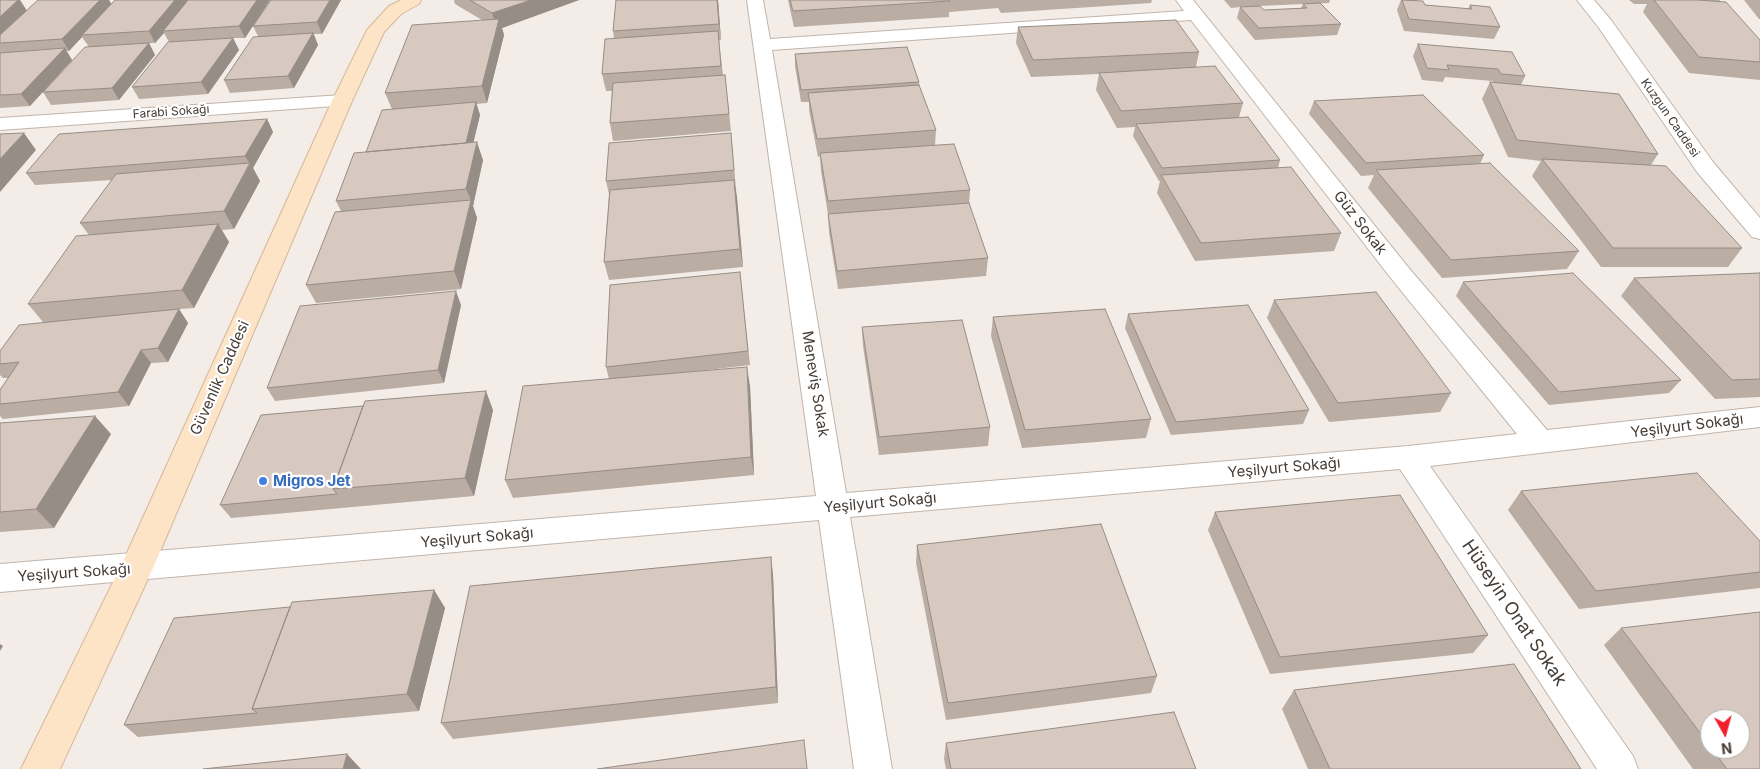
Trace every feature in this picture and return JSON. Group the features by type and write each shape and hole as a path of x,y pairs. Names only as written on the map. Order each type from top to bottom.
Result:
{"main road":[{"name":"Güvenlik Caddesi","path":"40,769 137,568 342,101 376,30 395,10 413,0"}],"street":[{"name":"Meneviş Sokak","path":"755,0 873,769"},
{"name":"Kuzgun Caddesi","path":"1585,0 1605,24 1705,167 1760,232"},
{"path":"763,45 1190,7"},
{"name":"Güz Sokak","path":"1190,7 1399,272 1541,443"},
{"name":"Farabi Sokağı","path":"0,124 342,101"},
{"name":"Yeşilyurt Sokağı","path":"0,578 137,568 1408,457 1760,417"},
{"name":"Hüseyin Onat Sokak","path":"1408,457 1619,769"}],"building":[{"path":"0,0 18,0 0,17"},
{"path":"38,0 100,0 62,39 0,43 0,35"},
{"path":"115,0 175,0 149,31 82,35"},
{"path":"188,0 257,0 239,26 163,31"},
{"path":"271,0 330,0 317,22 253,26"},
{"path":"470,0 531,0 492,13"},
{"path":"616,0 717,0 719,24 613,31"},
{"path":"790,0 949,0 950,1 793,11"},
{"path":"1402,0 1423,1 1425,5 1472,9 1470,5 1490,7 1500,27 1409,19"},
{"path":"1654,0 1726,2 1760,40 1760,62 1699,57"},
{"path":"1320,3 1341,24 1259,28 1240,7 1260,6 1264,10 1307,8 1303,4"},
{"path":"499,19 482,86 385,93 412,25"},
{"path":"1176,20 1199,52 1033,60 1018,27"},
{"path":"718,31 721,66 602,74 605,39"},
{"path":"313,33 288,76 224,80 253,37"},
{"path":"233,38 201,82 132,87 168,42"},
{"path":"149,43 112,88 43,92 85,47"},
{"path":"1418,44 1512,52 1525,76 1501,74 1498,69 1447,65 1449,70 1427,68"},
{"path":"907,47 919,82 801,90 795,54"},
{"path":"65,48 21,94 0,95 0,53"},
{"path":"1215,66 1243,103 1121,111 1099,73"},
{"path":"725,75 729,114 610,123 613,83"},
{"path":"1490,82 1619,94 1658,154 1517,140"},
{"path":"919,85 936,130 817,139 808,93"},
{"path":"1423,95 1484,155 1366,163 1314,101"},
{"path":"476,102 466,143 366,152 382,110"},
{"path":"1248,117 1280,160 1162,168 1136,124"},
{"path":"267,119 245,156 26,173 59,134"},
{"path":"24,133 0,159 0,134"},
{"path":"731,133 734,170 606,181 609,143"},
{"path":"477,142 466,189 336,201 354,153"},
{"path":"954,144 970,190 828,201 820,153"},
{"path":"1542,159 1666,166 1742,248 1613,248"},
{"path":"250,163 224,211 80,223 116,174"},
{"path":"1490,163 1579,251 1451,260 1376,170"},
{"path":"1291,167 1341,233 1201,243 1161,175"},
{"path":"734,180 740,249 604,262 610,190"},
{"path":"471,200 454,271 306,285 335,212"},
{"path":"969,203 988,258 837,271 828,214"},
{"path":"218,224 182,290 28,304 76,236"},
{"path":"740,272 748,351 606,367 610,285"},
{"path":"1573,273 1681,380 1559,392 1463,282"},
{"path":"1760,273 1760,379 1732,380 1634,278"},
{"path":"456,291 438,370 267,388 300,306"},
{"path":"1376,292 1451,393 1338,403 1274,300"},
{"path":"1248,305 1309,410 1176,422 1128,314"},
{"path":"179,309 158,348 141,350 118,392 0,404 0,390 19,362 0,364 0,351 19,325"},
{"path":"1105,309 1151,419 1025,430 993,317"},
{"path":"962,320 990,427 879,437 862,327"},
{"path":"747,367 751,457 505,480 523,386"},
{"path":"486,391 465,478 333,489 365,401"},
{"path":"363,406 333,489 337,494 220,505 261,415"},
{"path":"95,416 36,509 0,512 0,423"},
{"path":"1697,473 1760,541 1760,572 1596,591 1521,491"},
{"path":"1400,495 1488,635 1280,657 1215,512"},
{"path":"1101,524 1157,676 948,703 917,545"},
{"path":"771,557 776,687 441,723 470,586"},
{"path":"434,590 407,694 252,709 292,602"},
{"path":"290,607 252,709 257,713 124,725 174,618"},
{"path":"1760,612 1760,769 1727,769 1720,759 1750,759 1750,709 1700,709 1700,733 1621,628"},
{"path":"1514,664 1581,769 1330,769 1294,690"},
{"path":"1174,712 1196,769 951,769 946,743"},
{"path":"804,740 807,769 597,769"},
{"path":"347,754 343,769 203,769"}],"place":[{"name":"Migros Jet","path":"263,481"}]}
